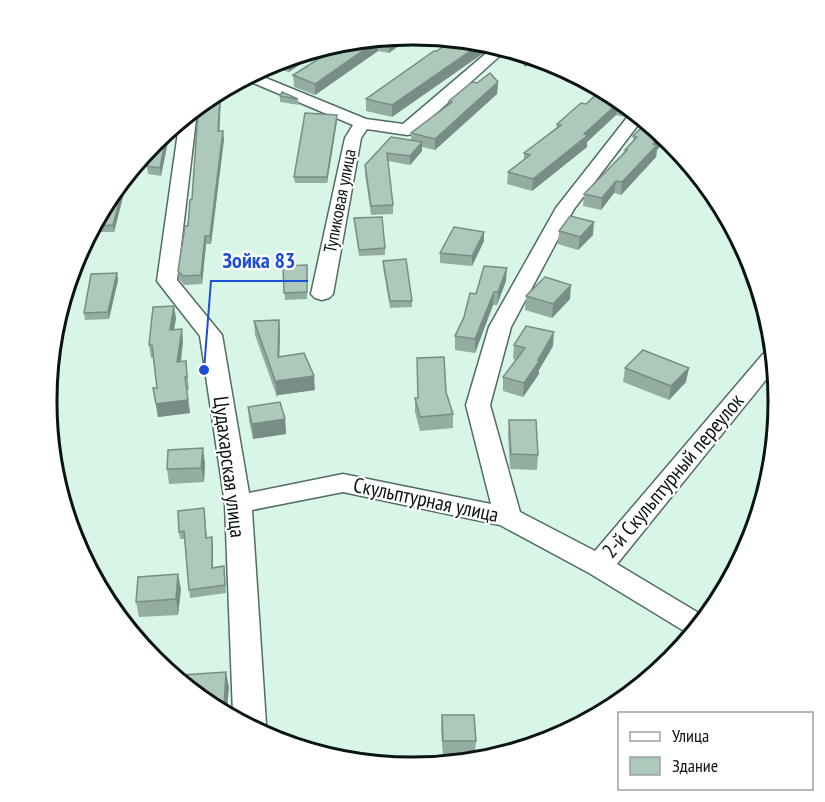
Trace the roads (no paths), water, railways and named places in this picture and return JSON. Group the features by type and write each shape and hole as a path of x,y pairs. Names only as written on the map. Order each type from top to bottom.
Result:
{"street":[{"path":"362,123 407,130 493,54"},
{"path":"278,87 298,75"},
{"name":"Тупиковая улица","path":"259,80 362,123 353,138 322,294"},
{"path":"508,517 478,405 500,327 565,208 632,122"},
{"name":"Цудахарская улица","path":"187,126 167,281 211,335 238,504 250,717"},
{"name":"2-й Скульптурный переулок","path":"599,566 766,365"},
{"name":"Скульптурная улица","path":"238,504 343,483 508,517 599,566 691,623"}],"place":[{"name":"Зойка 83","path":"204,370"}]}
